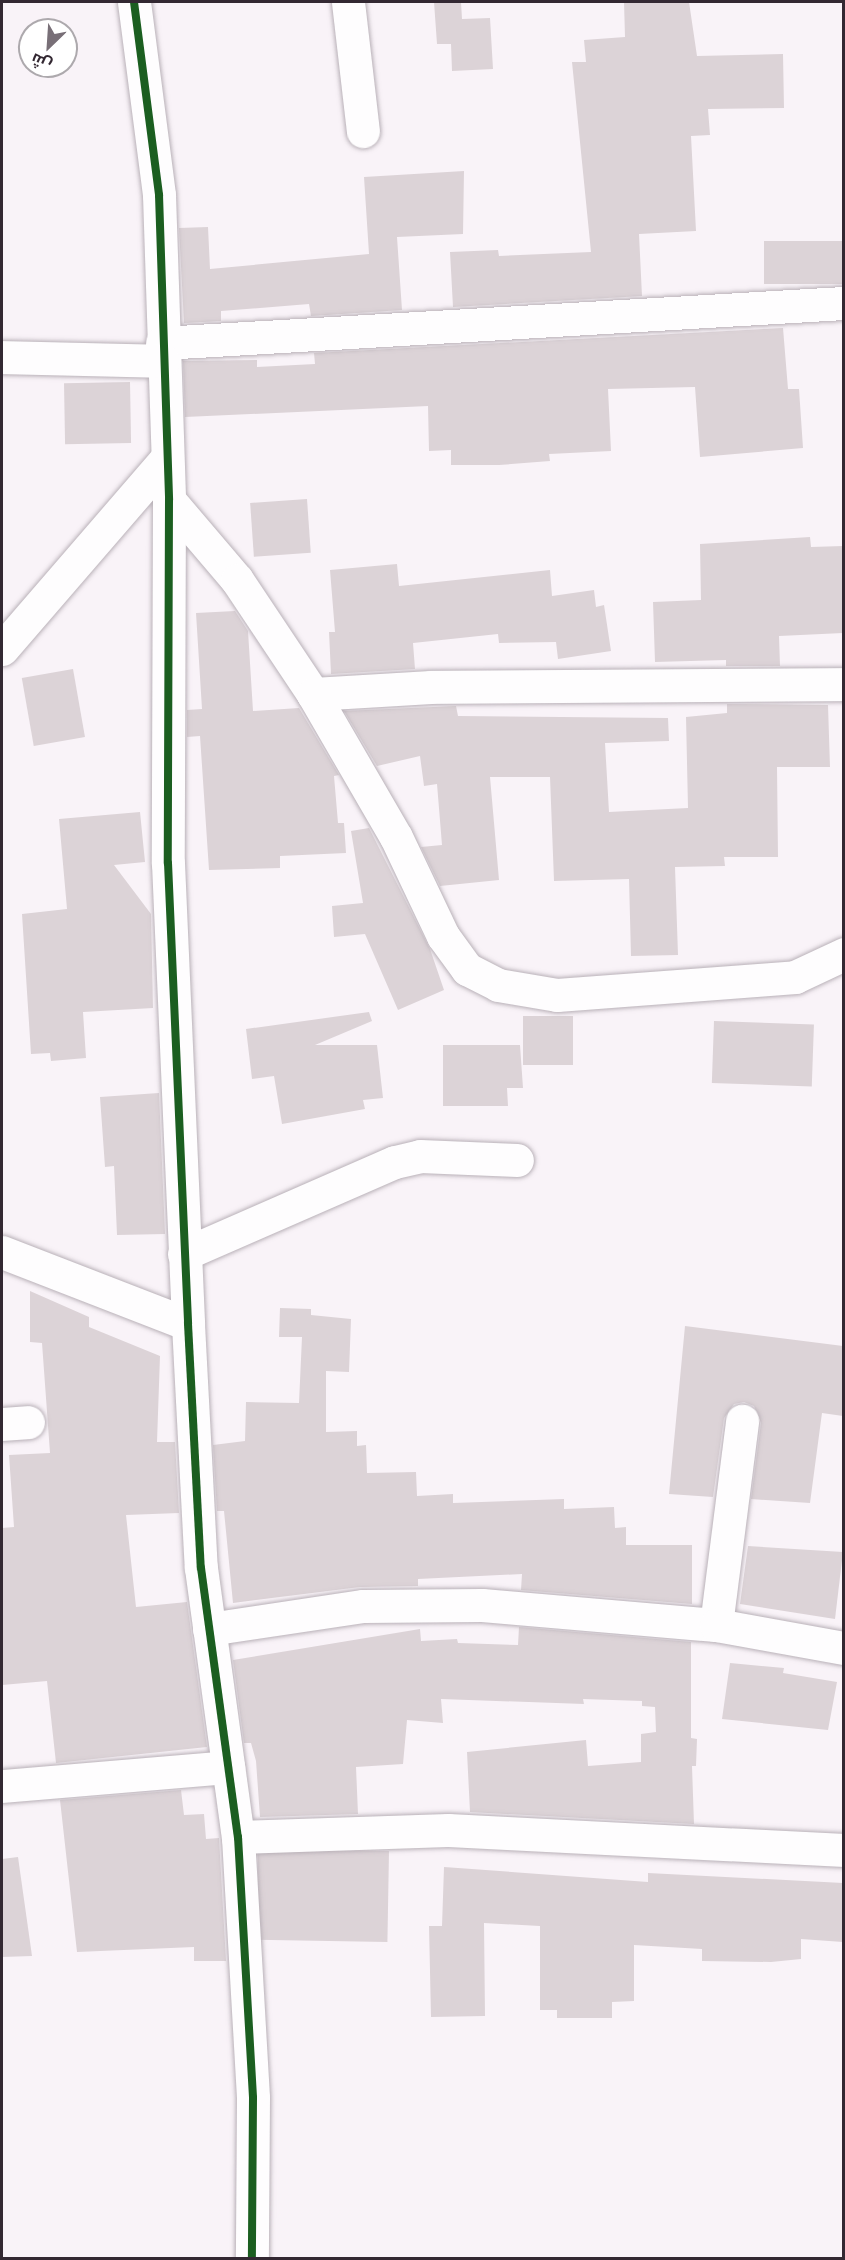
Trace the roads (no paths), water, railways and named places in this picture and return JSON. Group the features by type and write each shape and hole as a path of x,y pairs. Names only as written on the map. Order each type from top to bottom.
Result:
{"street":[{"path":"134,2 159,195 169,500 168,863 184,1254 201,1568 238,1837 253,2098 252,2259"},
{"path":"348,2 363,131"},
{"path":"2,357 163,352 296,339 843,303"},
{"path":"2,649 167,458"},
{"path":"169,500 237,580 313,694 396,837 443,936 467,969 498,985 557,995 795,977 843,954"},
{"path":"313,694 432,687 843,684"},
{"path":"184,1254 395,1162 420,1156 517,1160"},
{"path":"2,1252 188,1324"},
{"path":"716,1625 742,1421"},
{"path":"209,1629 375,1606 482,1605 716,1625 843,1648"},
{"path":"2,1786 228,1767"},
{"path":"238,1837 448,1830 843,1850"}]}
